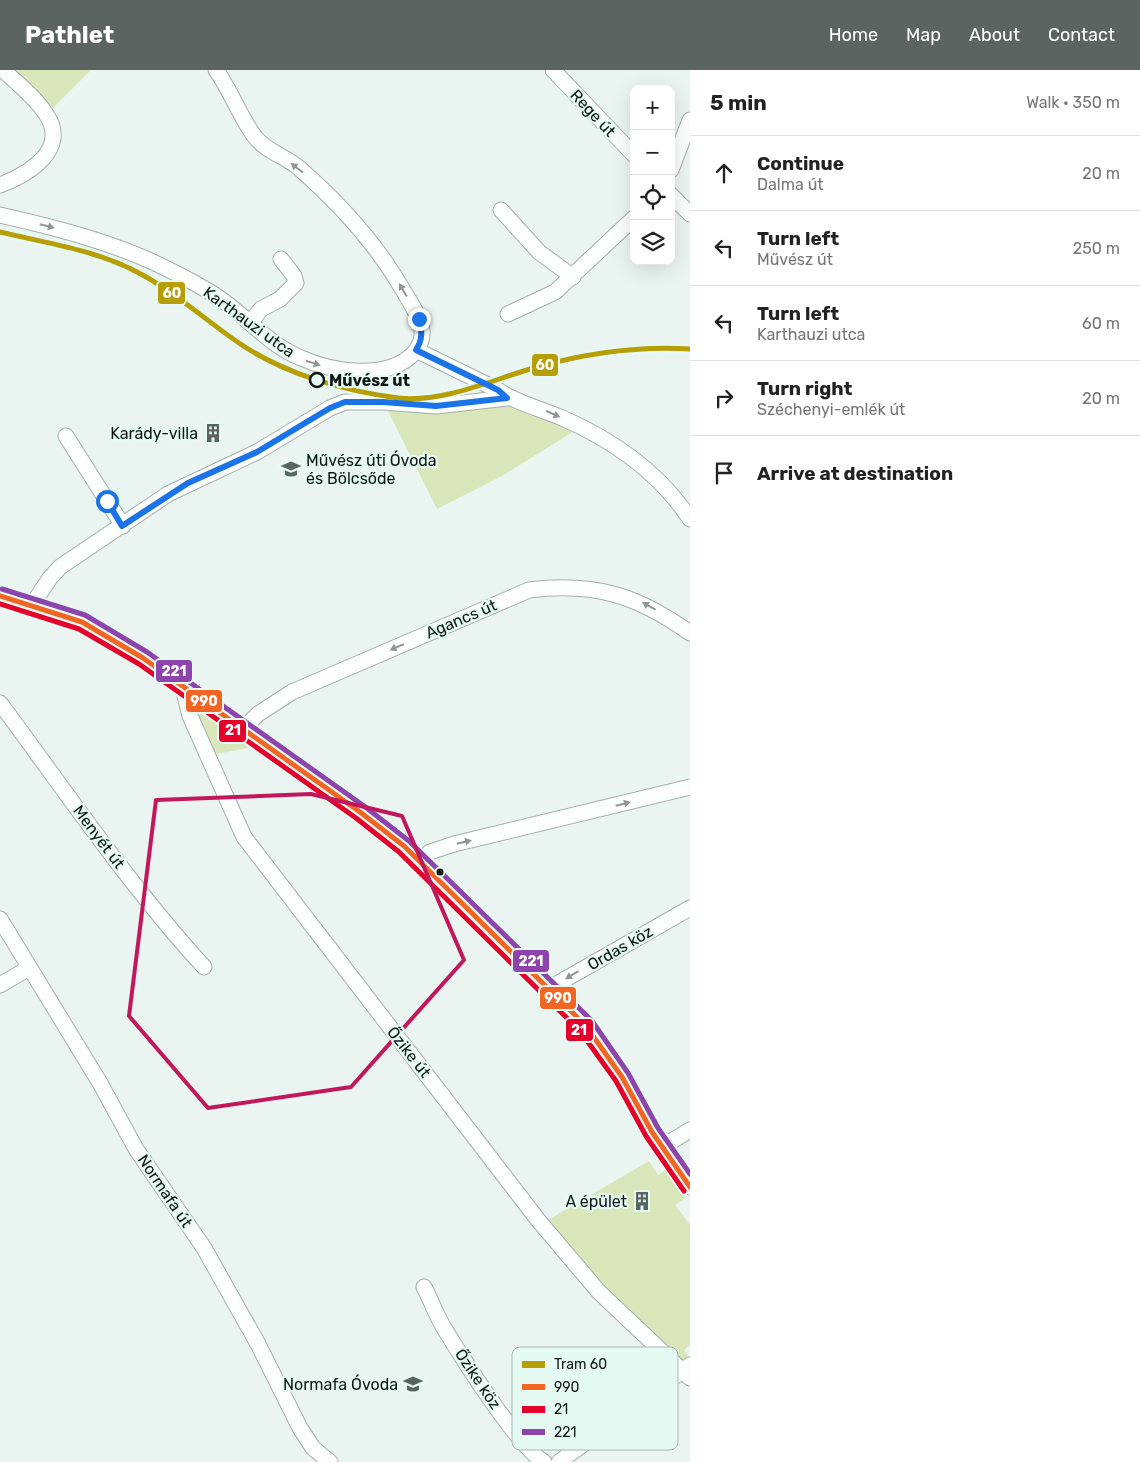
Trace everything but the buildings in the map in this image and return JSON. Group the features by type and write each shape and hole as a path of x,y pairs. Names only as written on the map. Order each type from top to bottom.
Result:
{"street":[{"path":"0,185 35,167 50,152 53,129 46,114 2,70"},
{"path":"216,70 255,138 265,148 296,166 326,192 378,251 419,319 422,331 421,342 416,350 498,390 507,398"},
{"name":"Rege út","path":"553,70 630,151"},
{"path":"675,159 690,120"},
{"path":"675,199 690,214"},
{"path":"501,210 539,252 573,277"},
{"name":"Karthauzi utca","path":"0,215 98,240 128,251 210,292 287,352 319,365 353,371 381,369 399,363 416,350"},
{"path":"508,314 554,292 573,277 632,220"},
{"path":"250,323 261,309 280,299 296,283 294,276 281,259"},
{"path":"32,605 50,578 60,567 188,483 257,452 330,408 345,402 383,402 436,406 507,398 518,399 575,424 613,444 656,479 690,519"},
{"path":"66,436 122,526"},
{"name":"Agancs út","path":"243,729 258,714 292,692 529,590 558,586 595,589 639,601 668,616 690,633"},
{"path":"0,596 82,622 106,635 189,690 360,812 420,860 586,1026 599,1043 662,1147 690,1186"},
{"name":"Őzike út","path":"189,690 185,696 190,716 244,837 538,1220 599,1292 661,1347"},
{"name":"Menyét út","path":"0,702 124,870 173,933 204,967"},
{"path":"420,860 430,852 454,844 690,787"},
{"name":"Ordas köz","path":"550,988 690,908"},
{"name":"Normafa út","path":"0,919 100,1083 136,1149 204,1248 258,1344 300,1428 313,1448 330,1462"},
{"path":"0,985 29,968"},
{"path":"662,1147 690,1130"},
{"name":"Őzike köz","path":"424,1287 443,1327 512,1427"},
{"name":"Őzike út","path":"678,1362 688,1371"},
{"name":"Őzike köz","path":"531,1450 544,1462"},
{"path":"559,1462 576,1450"}],"highlighted area":[{"path":"311,794 402,816 464,960 351,1087 208,1108 129,1016 156,800"}],"green space":[{"path":"3,70 91,70 47,114"},
{"path":"510,404 576,430 502,476 437,509 385,405"},
{"path":"197,711 253,747 211,755 194,713"},
{"path":"649,1161 658,1175 665,1170 685,1198 675,1205 690,1225 690,1345 684,1350 690,1358 684,1363 678,1357 678,1347 667,1347 602,1287 546,1221"}],"tram line":[{"name":"60","path":"0,232 70,248 121,264 164,288 239,343 275,364 315,380 378,395 415,399 433,397 469,389 537,367 594,354 651,349 690,349"}],"transit line":[{"name":"221","path":"2,589 85,615 147,652 364,806 409,841 592,1021 628,1073 658,1128 690,1174"},
{"name":"990","path":"0,596 82,622 143,658 360,812 404,846 586,1026 622,1077 652,1132 690,1187"},
{"name":"21","path":"0,604 79,629 139,664 356,818 399,852 580,1031 616,1081 646,1136 684,1191"}],"place":[{"name":"Művész út","path":"317,380"},
{"name":"Karády-villa","path":"213,433"},
{"name":"Művész úti Óvoda és Bölcsőde","path":"291,469"},
{"name":"A épület","path":"642,1201"},
{"name":"Normafa Óvoda","path":"413,1384"}],"route":[{"path":"107,501 122,526 168,494 257,452 330,408 345,402 383,402 436,406 507,398 498,390 416,350 421,342 422,331 419,319"}]}
